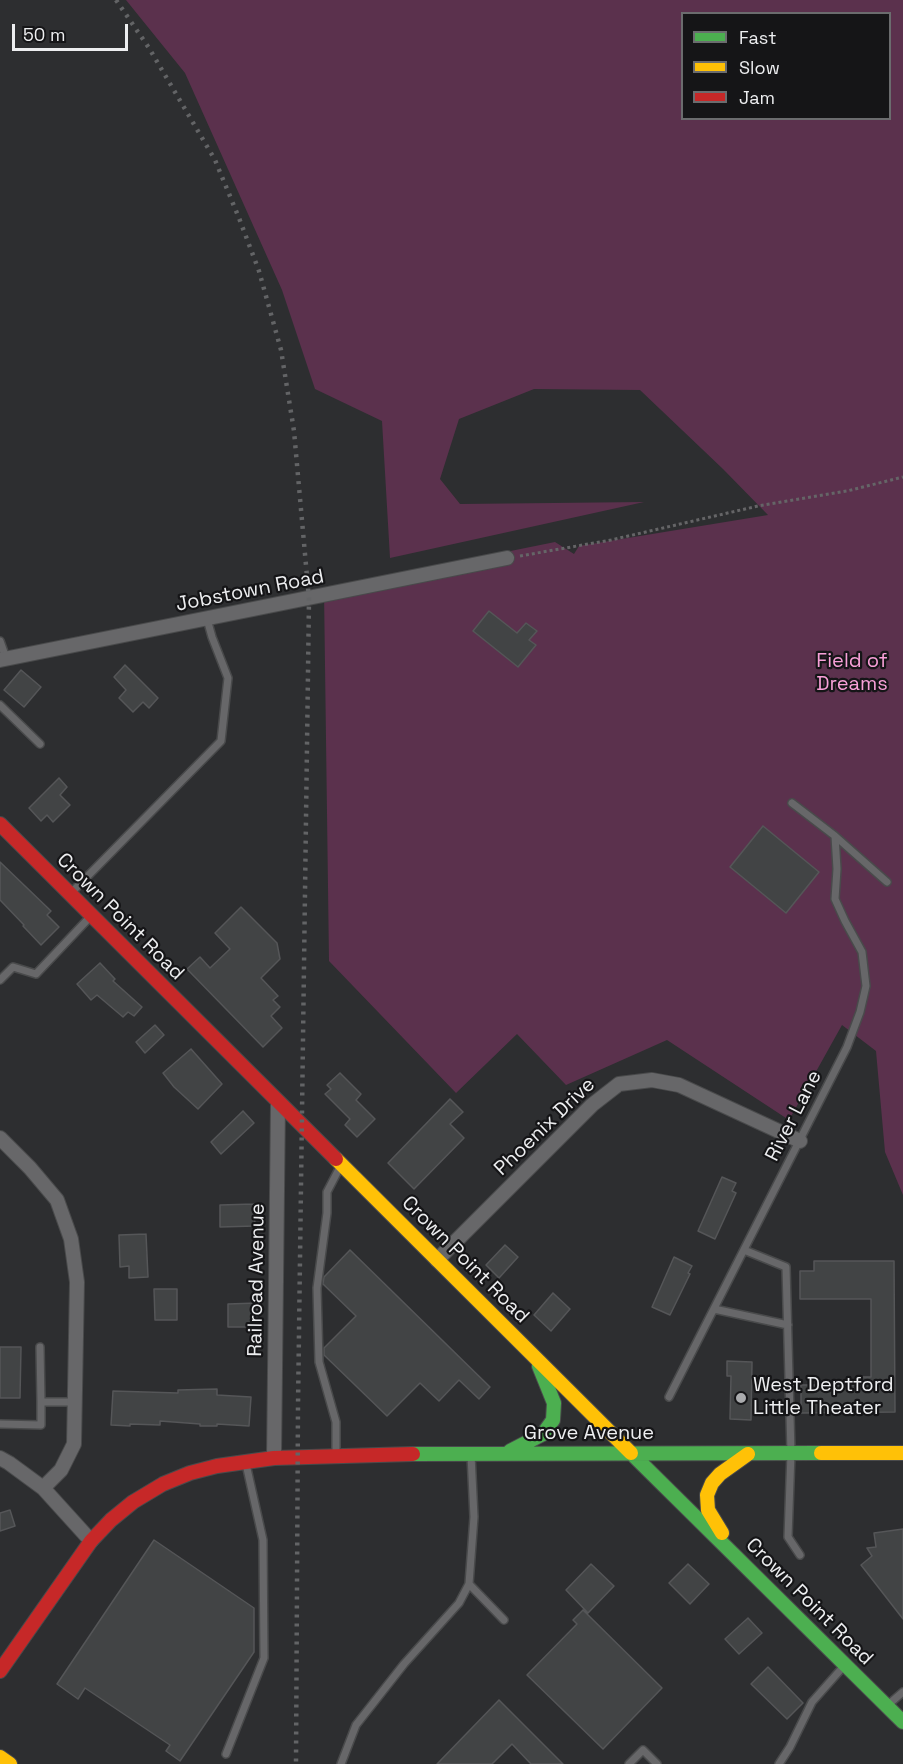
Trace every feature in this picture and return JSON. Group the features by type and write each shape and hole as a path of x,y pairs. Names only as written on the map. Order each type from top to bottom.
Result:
{"main road":[{"name":"Crown Point Road","path":"0,824 278,1103 903,1722"},
{"path":"507,1453 543,1434 553,1420 554,1403 536,1358"},
{"name":"Grove Avenue","path":"0,1671 91,1541 111,1520 163,1484 199,1471 245,1461 336,1455 471,1452 903,1454"},
{"path":"739,1561 708,1510 708,1495 712,1483 720,1474 748,1454"},
{"path":"0,1757 10,1764"}],"street":[{"name":"Jobstown Road","path":"3,660 507,558"},
{"name":"Phoenix Drive","path":"437,1260 592,1105 619,1084 652,1080 679,1085 800,1141"},
{"name":"Railroad Avenue","path":"274,1458 278,1103"},
{"path":"0,1138 57,1200 71,1239 77,1282 74,1444 62,1470 43,1488"},
{"path":"0,1458 43,1488 91,1541"}],"lane":[{"path":"70,894 221,741 228,678 207,619"},
{"path":"0,641 3,660"},
{"path":"0,705 40,744"},
{"path":"792,803 835,836 887,882"},
{"name":"River Lane","path":"669,1397 847,1047 860,1012 866,986 862,951 835,899 837,869 835,836"},
{"path":"0,980 13,967 36,974 92,916"},
{"path":"336,1455 336,1422 319,1362 317,1288 327,1213 327,1192 341,1164"},
{"path":"744,1250 786,1267 791,1453 788,1537 800,1555"},
{"path":"714,1309 788,1325"},
{"path":"0,1424 41,1425 40,1347"},
{"path":"41,1402 75,1402"},
{"path":"341,1764 356,1725 404,1664 459,1604 469,1584 474,1517 471,1452"},
{"path":"226,1754 264,1658 263,1540 245,1461"},
{"path":"469,1584 504,1620"},
{"path":"778,1764 790,1747 812,1702 845,1665"},
{"path":"887,1706 903,1692"},
{"path":"629,1764 643,1750 657,1764"}],"path":[{"path":"507,558 611,540 758,506 848,491 903,477"}],"green space":[{"name":"Field of Dreams","path":"126,0 903,0 903,1195 885,1152 876,1051 842,1025 789,1120 667,1040 566,1085 517,1034 456,1093 329,961 324,591 555,542 574,554 579,546 768,515 640,390 534,389 459,419 440,479 460,504 644,502 390,558 382,421 315,389 282,290 185,73"}],"building":[{"path":"489,611 517,633 526,623 537,631 529,640 536,645 518,667 473,631"},
{"path":"125,665 158,698 149,708 143,702 133,712 119,698 126,690 114,677"},
{"path":"21,670 41,687 24,707 4,690"},
{"path":"59,778 67,787 60,795 70,805 53,822 47,815 41,821 29,808"},
{"path":"763,826 819,872 786,913 730,867"},
{"path":"0,862 51,911 47,915 59,927 41,945 0,900"},
{"path":"241,907 277,943 280,959 261,978 278,996 273,1000 280,1007 271,1016 282,1028 263,1047 187,969 200,957 210,968 230,949 215,933"},
{"path":"100,963 115,979 113,981 142,1007 134,1016 128,1012 123,1017 97,995 91,1000 77,984"},
{"path":"155,1025 164,1035 145,1053 136,1042"},
{"path":"191,1049 222,1084 198,1109 174,1087 163,1073"},
{"path":"340,1073 361,1094 356,1100 375,1119 357,1137 345,1125 350,1119 325,1094 331,1089 327,1085"},
{"path":"450,1099 463,1112 450,1124 464,1138 414,1189 388,1163"},
{"path":"243,1111 254,1123 221,1154 211,1142"},
{"path":"722,1177 736,1183 732,1191 736,1193 715,1239 698,1231"},
{"path":"254,1204 255,1226 220,1227 220,1205"},
{"path":"146,1234 148,1277 129,1278 129,1266 120,1267 119,1235"},
{"path":"505,1245 518,1257 499,1278 486,1265"},
{"path":"350,1250 490,1387 479,1399 459,1380 439,1401 420,1383 387,1416 324,1355 324,1348 356,1316 323,1284 324,1277"},
{"path":"674,1257 692,1266 670,1315 652,1307"},
{"path":"814,1261 894,1261 895,1412 801,1413 801,1385 862,1385 862,1377 871,1377 871,1299 800,1299 800,1271 814,1271"},
{"path":"154,1289 177,1289 177,1320 155,1320"},
{"path":"553,1293 570,1309 551,1331 534,1315"},
{"path":"257,1303 257,1327 228,1327 228,1304"},
{"path":"0,1347 21,1347 20,1398 0,1398"},
{"name":"West Deptford Little Theater","path":"727,1361 752,1362 751,1420 730,1419 731,1376 727,1376"},
{"path":"217,1389 217,1395 251,1397 249,1426 217,1424 217,1426 200,1426 200,1424 160,1421 160,1425 111,1425 113,1391 178,1393 178,1390"},
{"path":"10,1510 15,1526 0,1531 0,1513"},
{"path":"903,1529 903,1619 861,1565 872,1556 867,1548 876,1547 874,1533"},
{"path":"154,1540 254,1608 254,1652 180,1761 166,1751 170,1745 85,1688 78,1699 57,1684"},
{"path":"591,1564 614,1586 588,1613 566,1590"},
{"path":"688,1564 709,1584 690,1604 669,1583"},
{"path":"583,1610 662,1688 603,1749 527,1675 577,1624 573,1620"},
{"path":"748,1618 762,1633 739,1654 725,1639"},
{"path":"768,1667 803,1703 787,1719 751,1684"},
{"path":"499,1700 563,1764 531,1764 512,1744 492,1764 437,1764"}],"railway":[{"path":"116,0 149,48 215,160 239,218 259,271 281,350 294,431 309,599 298,1406 296,1764"}],"traffic: fast":[{"path":"510,1451 543,1434 553,1420 554,1403 539,1366"},
{"path":"631,1453 903,1722"},
{"path":"413,1454 821,1453"}],"traffic: slow":[{"path":"336,1159 631,1453"},
{"path":"821,1453 903,1453"},
{"path":"722,1533 708,1510 707,1495 712,1483 720,1474 748,1454"},
{"path":"0,1757 10,1764"}],"traffic: jam":[{"path":"0,824 336,1159"},
{"path":"0,1671 91,1541 133,1502 163,1484 190,1473 217,1466 274,1458 413,1454"}],"place":[{"name":"West Deptford Little Theater","path":"741,1398"}]}
